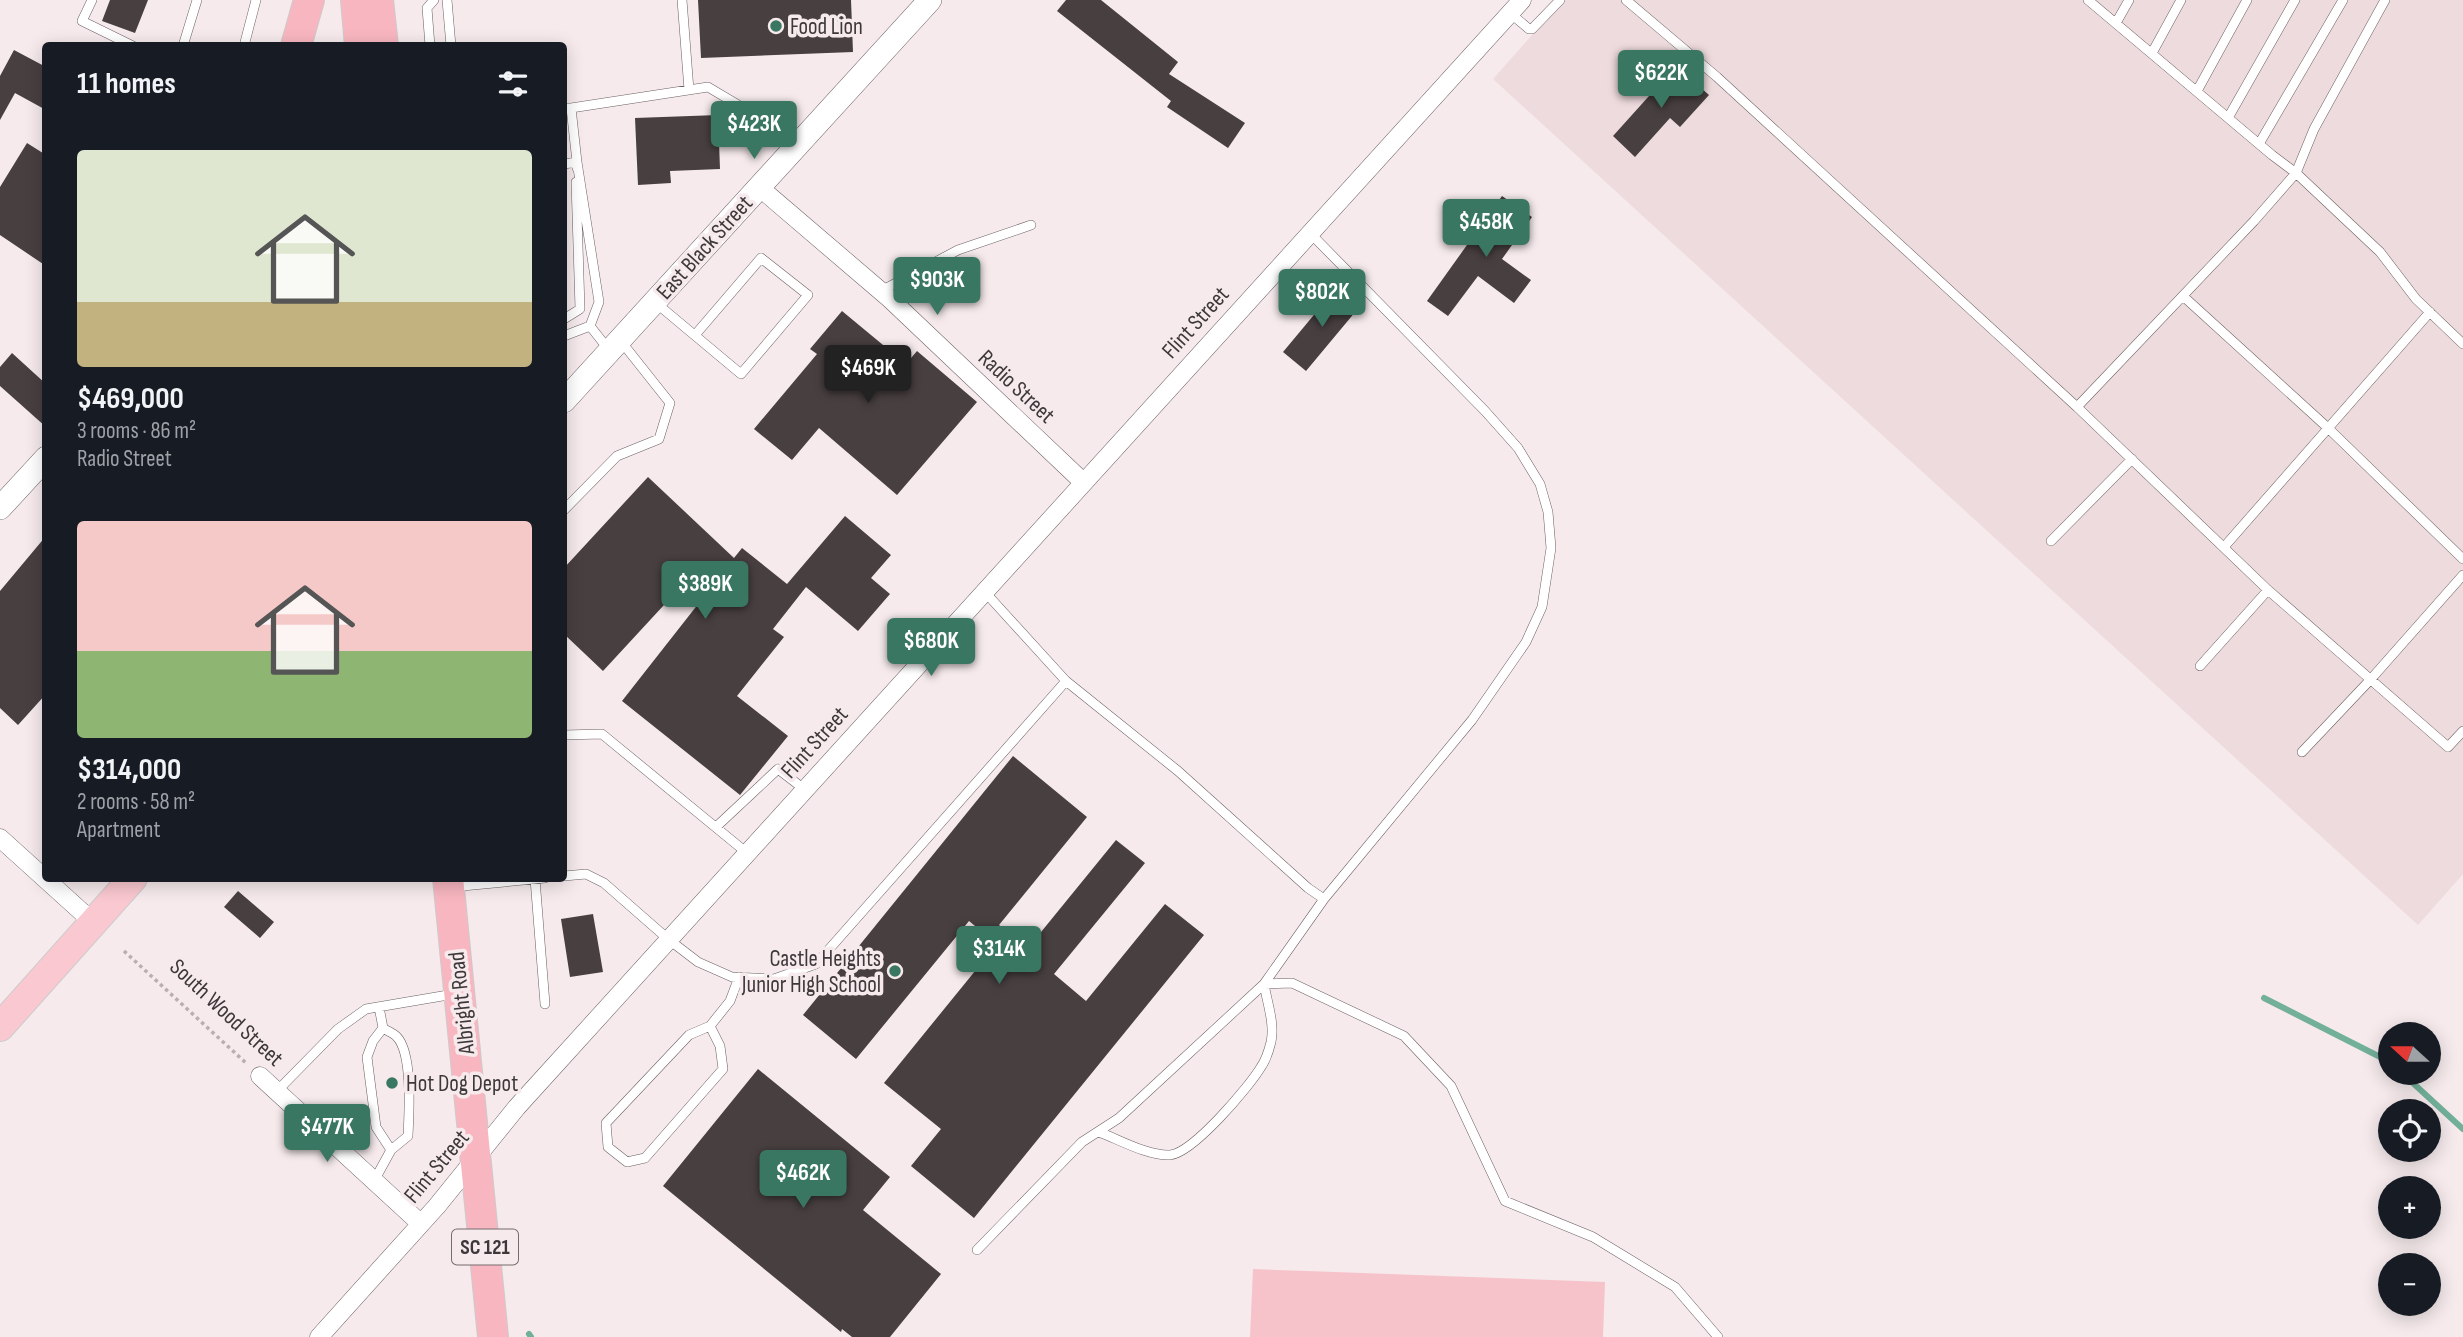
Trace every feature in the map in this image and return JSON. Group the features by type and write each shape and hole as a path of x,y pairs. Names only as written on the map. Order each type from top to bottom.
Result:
{"highway":[{"path":"297,42 309,0"},
{"path":"356,0 360,42"},
{"path":"378,0 383,42"},
{"name":"Albright Road","path":"448,883 493,1337"}],"main road":[{"path":"0,1027 130,882"}],"street":[{"name":"East Black Street","path":"567,398 929,0"},
{"name":"Flint Street","path":"319,1337 420,1223 517,1107 668,939 1516,7"},
{"name":"Radio Street","path":"760,187 881,291 1083,482"},
{"path":"0,508 42,462"},
{"path":"0,838 42,876"},
{"path":"49,882 94,923"},
{"name":"South Wood Street","path":"260,1076 420,1223"}],"lane":[{"path":"92,0 82,21 125,42"},
{"path":"184,42 197,0"},
{"path":"245,42 256,0"},
{"path":"430,42 427,8 434,0"},
{"path":"447,0 450,42"},
{"path":"682,0 690,90"},
{"path":"1516,7 1529,30 1538,26 1560,0"},
{"path":"1626,0 1717,77 2077,407 2268,590 2448,747 2463,731"},
{"path":"2088,0 2296,173 2380,252 2416,299 2463,344"},
{"path":"2116,23 2129,0"},
{"path":"2152,53 2182,0"},
{"path":"2197,92 2247,0"},
{"path":"2228,118 2295,0"},
{"path":"2259,144 2343,0"},
{"path":"2077,407 2254,221 2296,173 2314,129 2385,0"},
{"path":"567,335 590,326 599,302 567,108 708,86 801,142"},
{"path":"567,164 577,162"},
{"path":"567,317 580,309 577,162"},
{"path":"881,291 958,250 1031,225"},
{"path":"977,1250 1082,1142 1119,1118 1264,984 1324,898 1472,720 1526,642 1542,607 1551,548 1548,512 1540,484 1518,448 1310,233"},
{"path":"654,302 741,374 808,295 761,258 695,335"},
{"path":"2183,296 2328,428 2463,559"},
{"path":"2224,547 2430,312"},
{"path":"567,507 617,456 659,439 670,403 615,345 590,326"},
{"path":"2051,541 2132,459"},
{"path":"2302,752 2463,575"},
{"path":"2200,666 2268,590"},
{"path":"984,591 1066,681 1178,771 1308,888 1324,898"},
{"path":"567,876 586,874 604,883 698,962 732,976 774,979 816,964 1066,681"},
{"path":"567,735 602,734 747,853"},
{"path":"716,827 778,769 804,789"},
{"path":"448,883 471,882"},
{"path":"540,882 545,1003"},
{"path":"710,1026 720,1046 723,1069 645,1158 627,1162 608,1147 606,1123 688,1035 710,1026 730,1001 739,977"},
{"path":"1264,984 1292,983 1404,1036 1451,1086 1505,1201 1594,1237 1675,1287 1718,1337"},
{"path":"1100,1132 1158,1154 1174,1155 1195,1142 1218,1119 1264,1063 1272,1031 1264,984"},
{"path":"277,1091 338,1029 366,1009 460,993"},
{"path":"379,1007 383,1028 373,1041 367,1058 376,1127 391,1150"},
{"path":"374,1181 391,1150 408,1136 411,1100 404,1050 397,1036 383,1028"}],"path":[{"name":"South Wood Street","path":"124,951 260,1076"}],"shaded area":[{"path":"1563,0 2463,0 2463,874 2418,925 1493,79"},
{"path":"1253,1269 1605,1282 1603,1337 1250,1337"}],"building":[{"path":"110,0 148,0 135,33 102,21"},
{"name":"Food Lion","path":"698,0 851,0 853,52 701,58"},
{"path":"1066,0 1101,0 1178,62 1169,74 1245,123 1228,148 1167,107 1171,101 1057,11"},
{"path":"14,50 42,65 42,108 15,93 0,120 0,76"},
{"path":"1676,66 1709,95 1680,127 1670,118 1635,157 1613,136"},
{"path":"718,115 720,169 670,171 671,183 638,185 635,118"},
{"path":"27,143 42,152 42,263 0,235 0,187"},
{"path":"1502,196 1532,217 1502,259 1531,280 1514,303 1478,276 1448,316 1427,301"},
{"path":"1338,286 1361,305 1306,371 1283,352"},
{"path":"842,311 906,364 917,351 977,402 897,495 819,428 792,460 754,429 817,354 810,349"},
{"path":"12,353 42,380 42,423 0,386 0,367"},
{"path":"648,477 734,558 742,548 787,584 845,516 891,555 871,578 890,594 858,631 806,587 773,629 784,637 737,696 788,736 740,795 622,701 706,594 688,579 603,671 567,637 567,565"},
{"path":"42,541 42,698 18,725 0,708 0,591"},
{"path":"1013,756 1087,817 999,925 1028,948 1116,840 1145,863 1054,974 1086,1001 1165,904 1204,935 974,1218 911,1166 941,1129 884,1083 997,944 969,921 856,1059 803,1015"},
{"path":"238,891 274,922 260,938 224,907"},
{"path":"593,914 603,972 570,977 561,919"},
{"path":"758,1069 890,1177 863,1210 941,1274 890,1337 852,1337 842,1329 841,1332 663,1186"}],"waterway":[{"path":"2264,998 2378,1056"},
{"path":"2415,1085 2463,1129"}],"place":[{"name":"Food Lion","path":"776,26"},
{"name":"Castle Heights Junior High School","path":"895,971"},
{"name":"Hot Dog Depot","path":"392,1083"}]}
